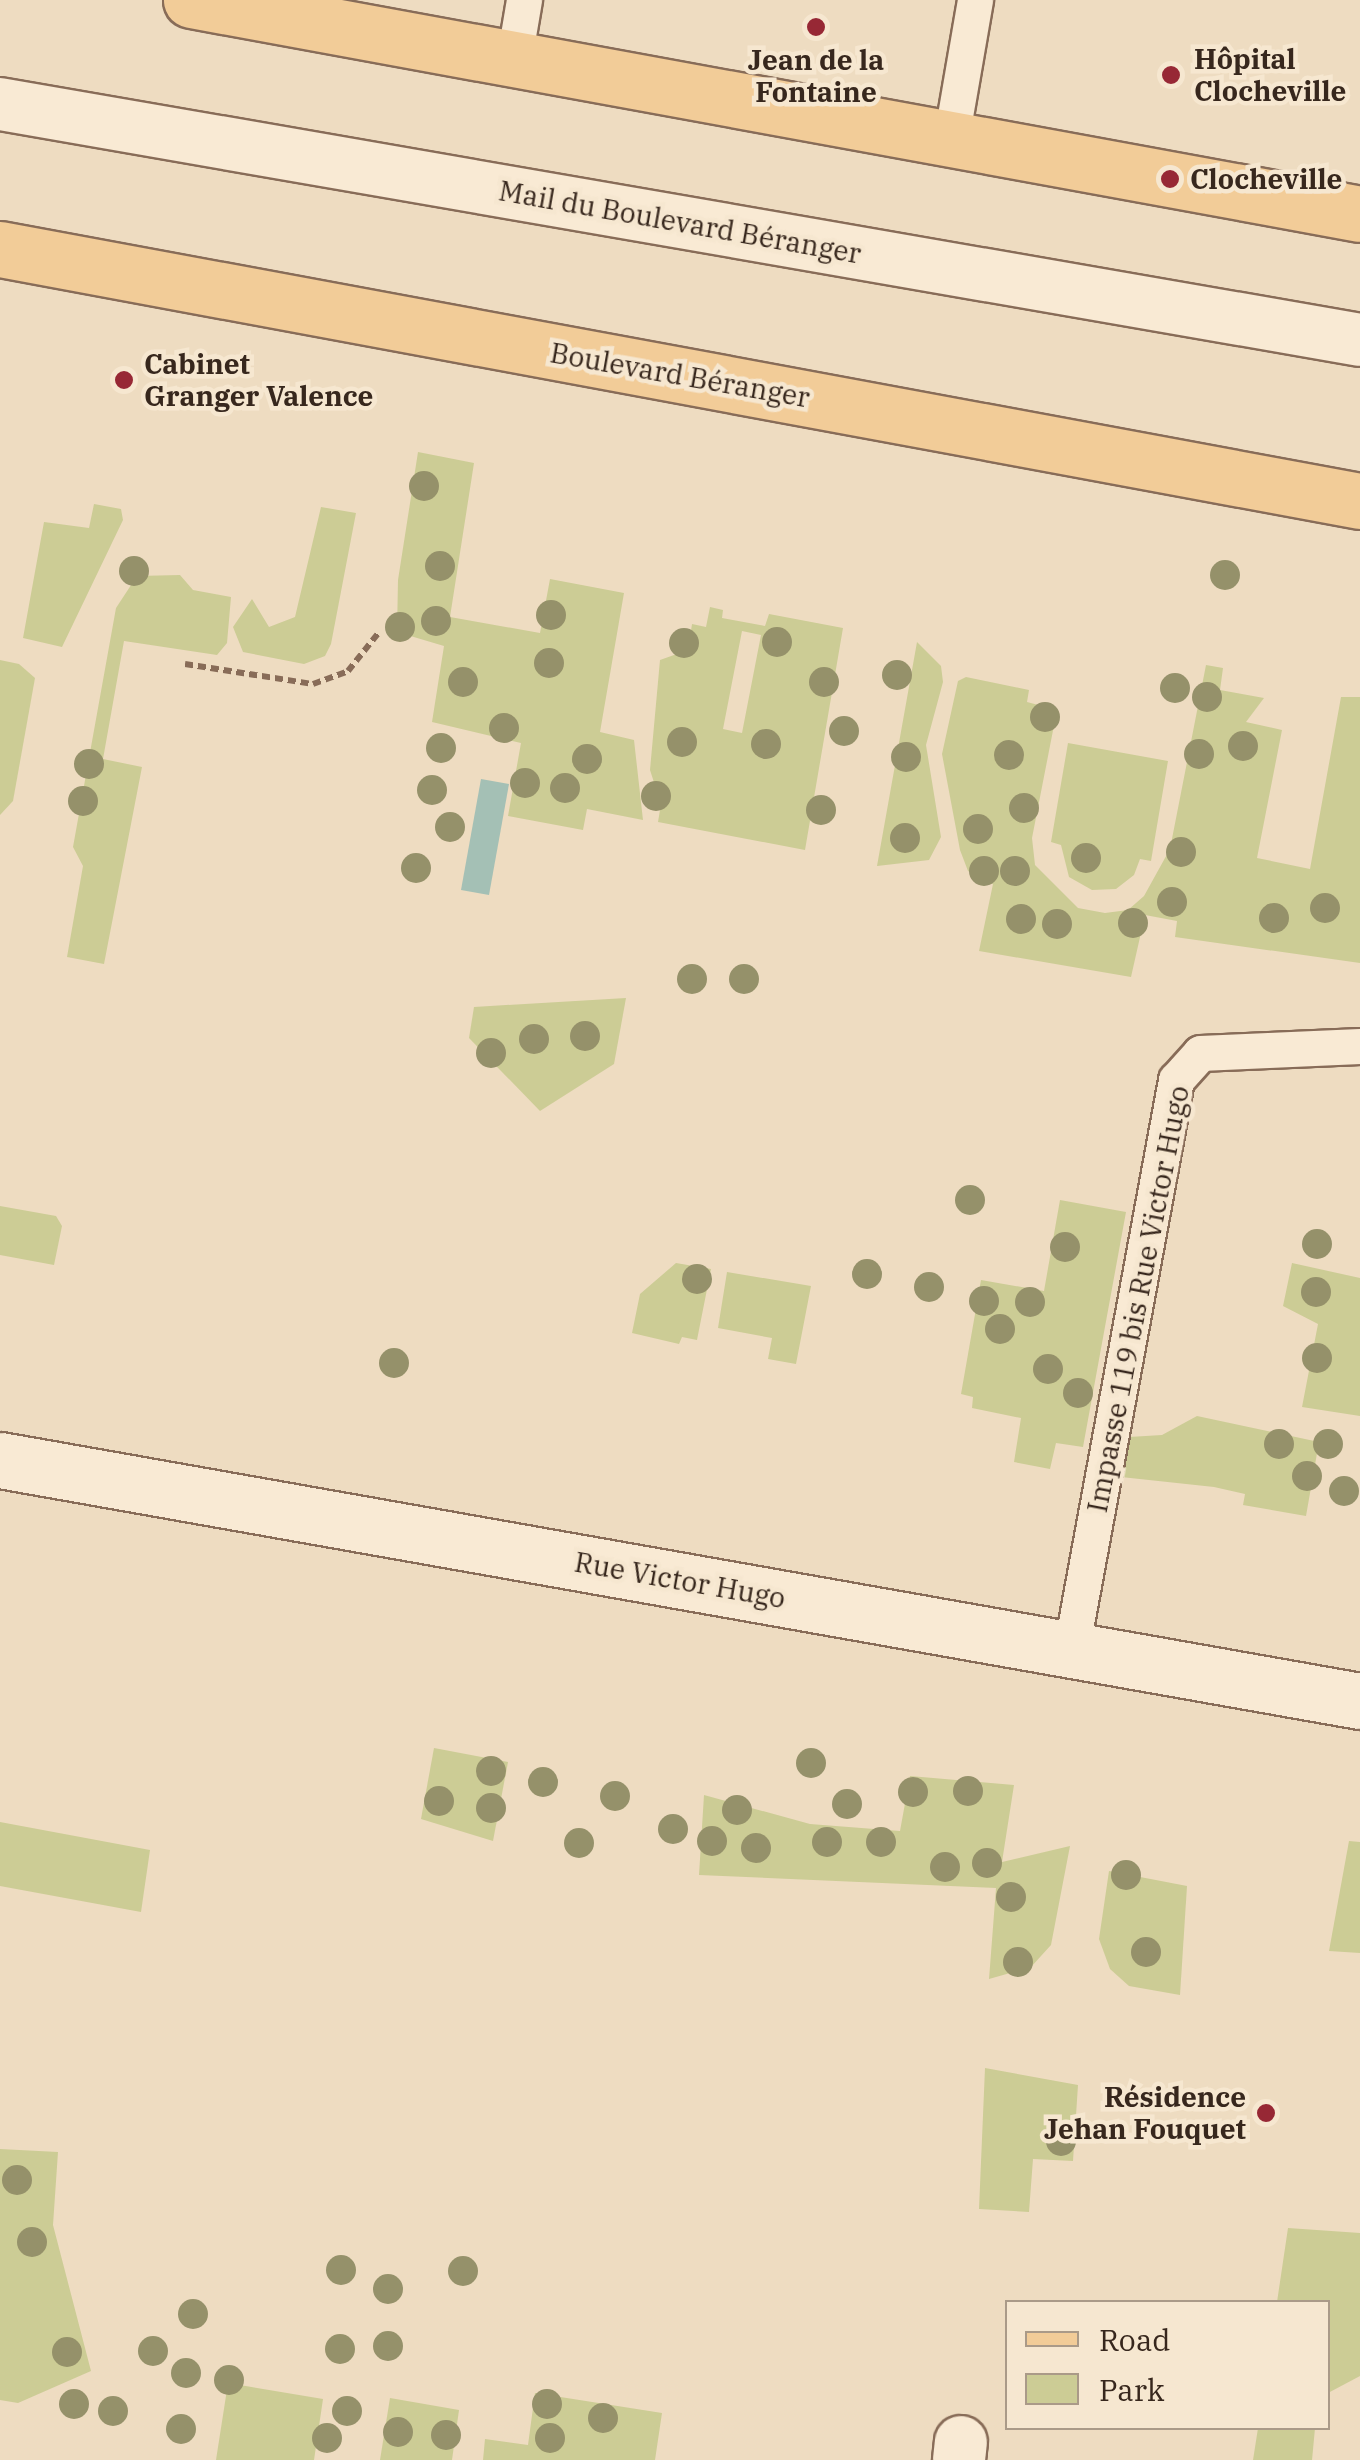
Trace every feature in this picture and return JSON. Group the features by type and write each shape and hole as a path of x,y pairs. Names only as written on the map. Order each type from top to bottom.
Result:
{"main road":[{"path":"191,0 1360,214"},
{"name":"Boulevard Béranger","path":"0,249 1360,500"}],"street":[{"name":"Mail du Boulevard Béranger","path":"0,104 1360,340"},
{"name":"Rue Victor Hugo","path":"0,1460 1360,1702"}],"lane":[{"path":"514,59 524,0"},
{"path":"950,139 975,0"},
{"name":"Impasse 119 bis Rue Victor Hugo","path":"1071,1650 1176,1080 1200,1053 1360,1046"}],"path":[{"path":"184,664 314,684 348,672 380,630"}],"green space":[{"path":"418,452 474,463 450,617 540,633 550,579 624,593 600,732 634,740 643,820 587,809 583,830 508,816 521,743 432,722 444,646 397,632 398,580"},
{"path":"94,504 121,509 123,520 62,647 23,638 44,522 89,528"},
{"path":"321,507 356,513 331,644 325,656 304,664 243,652 233,627 252,599 269,627 295,617"},
{"path":"180,575 193,590 231,597 227,643 217,655 124,641 103,759 142,767 104,964 67,957 83,866 73,847 116,608 137,576"},
{"path":"710,607 723,610 722,618 765,626 769,614 843,628 805,850 658,822 661,804 650,770 660,660 688,650 692,624 706,627","holes":["742,631 761,635 742,733 723,729"]},
{"path":"917,642 941,666 943,682 926,745 941,837 929,860 877,866"},
{"path":"0,660 19,664 35,678 13,801 0,815"},
{"path":"1206,665 1223,668 1220,690 1264,698 1246,722 1282,730 1257,858 1310,869 1341,697 1360,697 1360,963 1175,937 1177,921 1145,915 1131,977 979,951 993,884 968,871 960,850 942,754 958,681 966,677 1029,690 1027,702 1057,710 1032,838 1035,865 1078,908 1105,913 1128,910 1144,896 1170,849"},
{"path":"1068,743 1168,761 1151,861 1140,859 1134,875 1116,889 1092,890 1069,877 1061,845 1051,842"},
{"path":"626,998 614,1064 540,1111 469,1038 474,1007"},
{"path":"1060,1200 1126,1212 1083,1447 1056,1443 1050,1469 1014,1462 1021,1418 972,1408 973,1397 961,1394 981,1280 1044,1291"},
{"path":"0,1206 56,1216 62,1226 54,1265 0,1255"},
{"path":"676,1263 711,1269 697,1340 682,1337 679,1344 632,1333 640,1294"},
{"path":"1292,1263 1360,1278 1360,1416 1302,1407 1318,1324 1283,1306"},
{"path":"727,1272 811,1286 796,1364 768,1359 772,1338 718,1328"},
{"path":"1197,1416 1319,1442 1306,1516 1243,1505 1245,1494 1214,1487 1121,1477 1129,1437 1162,1435"},
{"path":"434,1748 508,1762 493,1841 421,1819"},
{"path":"910,1776 1014,1785 1002,1862 1070,1846 1051,1945 1031,1967 989,1979 996,1888 699,1875 704,1795 810,1824 900,1831"},
{"path":"0,1822 150,1850 141,1912 0,1886"},
{"path":"1349,1841 1360,1842 1360,1953 1329,1951"},
{"path":"1109,1871 1187,1886 1180,1995 1129,1986 1110,1969 1099,1939"},
{"path":"985,2068 1078,2085 1073,2161 1033,2159 1029,2212 979,2209"},
{"path":"0,2149 58,2152 53,2225 91,2371 18,2403 0,2400"},
{"path":"1288,2228 1360,2233 1360,2376 1330,2392 1330,2300 1277,2300"},
{"path":"228,2383 323,2399 314,2460 216,2460"},
{"path":"535,2393 662,2413 655,2460 483,2460 485,2439 528,2445"},
{"path":"390,2398 459,2410 452,2460 380,2460"},
{"path":"1258,2430 1315,2430 1312,2460 1253,2460"}],"shaded area":[{"path":"481,779 509,784 489,895 461,890"}],"place":[{"name":"Jean de la Fontaine","path":"816,27"},
{"name":"Hôpital Clocheville","path":"1171,75"},
{"name":"Clocheville","path":"1170,179"},
{"name":"Cabinet Granger Valence","path":"124,380"},
{"name":"Résidence Jehan Fouquet","path":"1266,2113"}]}
